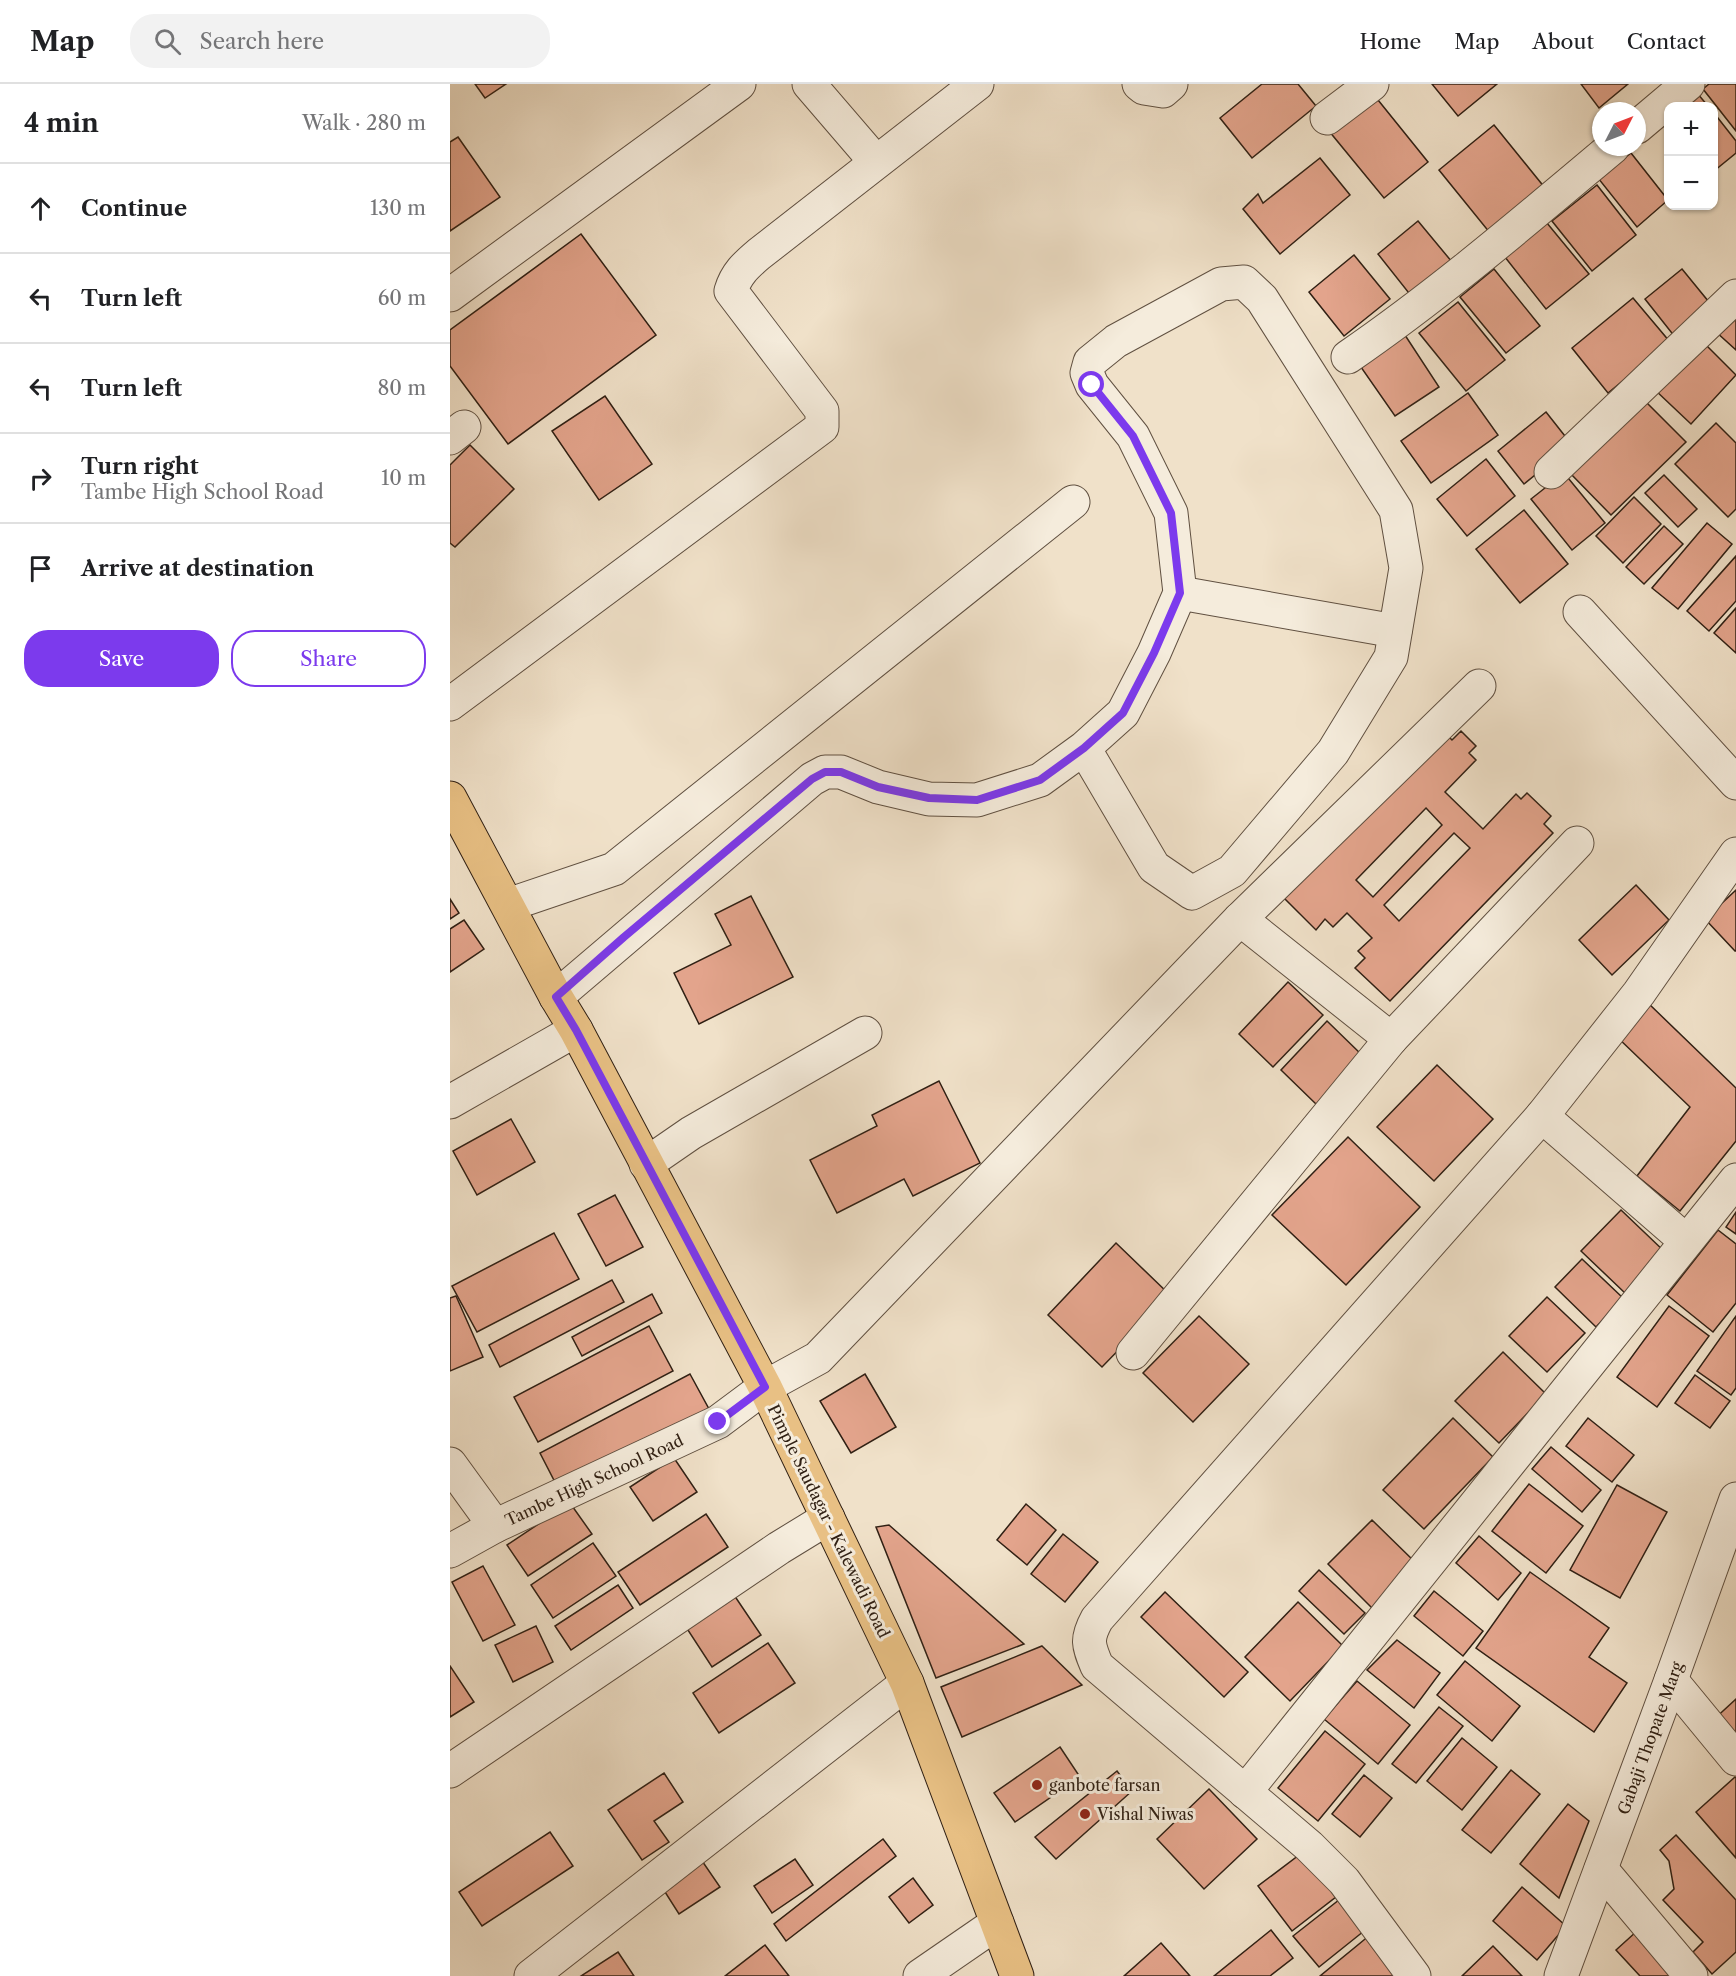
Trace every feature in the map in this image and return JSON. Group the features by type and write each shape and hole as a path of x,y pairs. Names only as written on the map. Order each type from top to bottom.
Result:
{"main road":[{"name":"Pimple Saudagar - Kalewadi Road","path":"450,798 765,1387 908,1683 1017,1976"}],"street":[{"path":"809,84 876,162"},
{"path":"450,704 822,427 822,411 731,291 738,273 759,254 977,84"},
{"path":"1139,84 1144,88 1163,90 1172,84"},
{"path":"1327,118 1372,84"},
{"path":"1646,119 1688,84"},
{"path":"450,295 737,86"},
{"path":"1348,357 1465,269 1602,156"},
{"path":"556,997 812,779 825,772 841,772 878,787 929,798 977,800 1040,780 1084,748 1123,713 1154,653 1180,593 1171,513 1133,436 1092,385 1087,373 1089,362 1116,341 1221,284 1244,282 1262,299 1396,510 1406,568 1390,657 1333,752 1232,871 1192,893 1154,867 1084,748"},
{"path":"1551,472 1736,296"},
{"path":"508,905 614,869 1072,502"},
{"path":"1180,593 1395,631"},
{"path":"1580,612 1736,783"},
{"name":"Tambe High School Road","path":"450,1551 495,1526 718,1422 765,1387 818,1358 1240,919 1479,686"},
{"path":"1133,1353 1391,1039 1577,843"},
{"path":"1414,1976 1344,1881 1310,1846 1097,1666 1090,1650 1089,1633 1097,1619 1542,1116 1639,993 1736,854"},
{"path":"1240,919 1391,1039"},
{"path":"450,1102 576,1030"},
{"path":"646,1164 691,1133 865,1033"},
{"path":"1542,1116 1686,1241"},
{"path":"1245,1792 1736,1180"},
{"path":"450,1464 495,1526"},
{"name":"Gabaji Thopate Marg","path":"1561,1976 1736,1498"},
{"path":"450,1771 778,1548 828,1518"},
{"path":"1671,1680 1736,1759"},
{"path":"531,1976 908,1683"},
{"path":"1601,1869 1691,1976"},
{"path":"920,1976 997,1923"}],"building":[{"path":"475,84 506,84 485,98"},
{"path":"1262,84 1298,84 1316,106 1252,158 1220,118"},
{"path":"1432,84 1497,84 1458,116"},
{"path":"1581,84 1628,84 1606,102 1594,102"},
{"path":"1709,84 1736,84 1736,131 1718,108 1718,102 1713,102 1703,89"},
{"path":"1697,93 1705,102 1685,102"},
{"path":"1374,95 1428,162 1384,198 1329,131"},
{"path":"1718,118 1736,141 1736,153 1718,168"},
{"path":"1494,125 1545,188 1490,233 1439,170"},
{"path":"458,137 500,197 450,231 450,142"},
{"path":"1627,156 1633,156 1664,195 1664,203 1637,227 1598,178"},
{"path":"1320,158 1350,195 1280,254 1243,209 1258,194 1263,203"},
{"path":"1597,185 1636,235 1592,271 1552,221"},
{"path":"1542,217 1589,274 1546,309 1501,252"},
{"path":"1418,221 1457,268 1416,302 1378,254"},
{"path":"581,234 656,335 508,444 450,366 450,330"},
{"path":"1354,255 1390,299 1344,336 1309,292"},
{"path":"1494,269 1540,326 1506,353 1460,297"},
{"path":"1682,269 1713,307 1675,337 1645,299"},
{"path":"1633,298 1670,342 1608,393 1572,348"},
{"path":"1458,302 1505,360 1466,391 1419,333"},
{"path":"1736,308 1736,350 1715,331"},
{"path":"1401,329 1439,387 1395,416 1356,360"},
{"path":"1700,339 1736,375 1691,424 1654,389"},
{"path":"1468,393 1498,435 1431,483 1401,441"},
{"path":"605,396 652,464 599,500 552,431"},
{"path":"1643,399 1686,442 1611,515 1569,472"},
{"path":"1546,412 1572,445 1524,484 1498,451"},
{"path":"1716,423 1736,443 1736,509 1728,517 1675,464"},
{"path":"470,445 514,489 455,547 450,543 450,465"},
{"path":"1486,459 1515,496 1467,536 1437,499"},
{"path":"1564,473 1605,523 1572,550 1531,499"},
{"path":"1664,475 1697,509 1678,527 1645,493"},
{"path":"1634,497 1661,524 1623,563 1596,536"},
{"path":"1524,510 1568,564 1520,603 1476,549"},
{"path":"1707,523 1732,544 1678,609 1652,588"},
{"path":"1664,526 1683,544 1644,584 1626,567"},
{"path":"1736,556 1736,601 1709,631 1687,611"},
{"path":"1736,608 1736,653 1714,633"},
{"path":"1443,731 1452,740 1461,731 1476,746 1469,753 1476,760 1445,792 1483,829 1516,794 1521,799 1527,793 1551,816 1544,824 1553,833 1390,1001 1355,968 1365,958 1358,951 1372,938 1347,913 1333,927 1325,919 1316,930 1283,897","holes":["1426,808 1442,825 1373,897 1356,880","1454,833 1470,848 1399,921 1384,905"]},
{"path":"1636,885 1669,920 1612,975 1579,940"},
{"path":"1736,890 1736,951 1735,951 1705,919"},
{"path":"751,896 793,977 699,1024 674,973 731,945 715,914"},
{"path":"450,899 459,913 450,919"},
{"path":"464,920 484,949 450,972 450,929"},
{"path":"1288,982 1323,1015 1273,1067 1239,1034"},
{"path":"1647,1002 1736,1088 1736,1141 1680,1211 1637,1176 1690,1107 1615,1035"},
{"path":"1327,1021 1364,1057 1317,1105 1281,1070"},
{"path":"1437,1065 1493,1119 1434,1181 1377,1127"},
{"path":"939,1081 980,1163 913,1196 904,1179 837,1213 810,1160 877,1126 872,1115"},
{"path":"511,1119 535,1162 477,1195 453,1151"},
{"path":"1348,1137 1420,1207 1346,1285 1272,1215"},
{"path":"615,1195 643,1247 606,1266 578,1214"},
{"path":"1621,1210 1666,1253 1626,1294 1581,1251"},
{"path":"1736,1212 1736,1234 1726,1227"},
{"path":"1718,1230 1736,1244 1736,1303 1713,1332 1667,1295"},
{"path":"554,1233 579,1279 477,1332 452,1286"},
{"path":"1116,1243 1171,1296 1102,1367 1048,1315"},
{"path":"1582,1259 1623,1298 1596,1327 1555,1287"},
{"path":"612,1280 624,1302 500,1367 489,1345"},
{"path":"652,1294 662,1313 582,1356 572,1337"},
{"path":"456,1296 483,1357 450,1371 450,1298"},
{"path":"1547,1297 1585,1333 1547,1372 1509,1336"},
{"path":"1669,1306 1709,1336 1657,1407 1617,1377"},
{"path":"1199,1316 1249,1364 1193,1422 1143,1373"},
{"path":"1736,1316 1736,1388 1731,1395 1697,1371"},
{"path":"649,1326 673,1371 538,1442 514,1397"},
{"path":"1503,1352 1546,1394 1499,1443 1455,1401"},
{"path":"690,1374 709,1409 558,1488 540,1453"},
{"path":"865,1374 896,1427 851,1453 820,1401"},
{"path":"1695,1375 1730,1401 1710,1428 1675,1403"},
{"path":"1453,1418 1493,1457 1424,1529 1383,1490"},
{"path":"1588,1418 1634,1455 1612,1482 1566,1446"},
{"path":"1551,1447 1601,1490 1582,1512 1532,1469"},
{"path":"674,1458 697,1492 653,1521 630,1487"},
{"path":"1529,1484 1583,1526 1546,1573 1492,1531"},
{"path":"1617,1485 1667,1512 1620,1598 1570,1570"},
{"path":"570,1503 592,1534 528,1576 507,1545"},
{"path":"1026,1504 1056,1530 1027,1565 997,1540"},
{"path":"706,1514 728,1547 640,1605 618,1572"},
{"path":"1372,1520 1417,1564 1373,1609 1328,1564"},
{"path":"889,1525 1024,1644 936,1678 876,1527"},
{"path":"1063,1534 1098,1562 1065,1602 1031,1574"},
{"path":"1479,1536 1521,1573 1498,1600 1456,1563"},
{"path":"593,1543 616,1576 553,1618 531,1585"},
{"path":"483,1566 515,1625 483,1641 452,1582"},
{"path":"1319,1570 1365,1613 1344,1634 1299,1591"},
{"path":"1530,1572 1609,1628 1589,1657 1627,1683 1594,1732 1476,1648"},
{"path":"618,1585 633,1608 571,1650 555,1626"},
{"path":"1434,1591 1483,1631 1463,1656 1414,1616"},
{"path":"732,1592 761,1635 712,1667 684,1624"},
{"path":"1165,1592 1248,1672 1224,1697 1141,1617"},
{"path":"1298,1602 1343,1646 1290,1701 1245,1657"},
{"path":"536,1626 553,1662 513,1682 495,1645"},
{"path":"1397,1640 1440,1673 1414,1708 1367,1670"},
{"path":"768,1643 795,1683 719,1733 693,1693"},
{"path":"1042,1646 1082,1685 962,1737 941,1687"},
{"path":"1465,1661 1520,1706 1492,1741 1437,1695"},
{"path":"450,1666 474,1702 450,1717"},
{"path":"1357,1681 1410,1725 1378,1764 1324,1719"},
{"path":"1736,1699 1736,1749 1711,1722"},
{"path":"1439,1707 1463,1726 1416,1783 1392,1764"},
{"path":"1325,1731 1365,1764 1318,1821 1278,1788"},
{"path":"1462,1738 1497,1767 1462,1810 1427,1781"},
{"name":"ganbote farsan","path":"1060,1747 1080,1777 1015,1822 994,1793"},
{"path":"1511,1770 1540,1794 1491,1853 1462,1830"},
{"name":"Vishal Niwas","path":"1117,1771 1132,1791 1056,1859 1035,1837"},
{"path":"664,1773 683,1802 654,1821 669,1842 642,1860 608,1810"},
{"path":"1364,1775 1392,1798 1360,1837 1332,1814"},
{"path":"1736,1778 1736,1858 1696,1812"},
{"path":"1209,1789 1257,1839 1204,1889 1157,1839"},
{"path":"1568,1804 1589,1821 1559,1898 1520,1864"},
{"path":"550,1832 573,1866 482,1926 459,1892"},
{"path":"1676,1835 1736,1900 1736,1952 1712,1974 1693,1952 1703,1942 1663,1900 1674,1889 1669,1861 1660,1850"},
{"path":"883,1839 896,1856 786,1941 774,1924"},
{"path":"1307,1849 1341,1893 1292,1931 1258,1886"},
{"path":"698,1855 720,1887 679,1914 658,1881"},
{"path":"795,1859 813,1885 772,1913 754,1886"},
{"path":"913,1878 933,1905 909,1923 889,1897"},
{"path":"1522,1887 1566,1926 1537,1960 1493,1921"},
{"path":"1344,1896 1369,1927 1319,1967 1293,1936"},
{"path":"1271,1930 1293,1958 1270,1976 1214,1976"},
{"path":"1637,1931 1677,1976 1640,1976 1616,1950"},
{"path":"1370,1935 1403,1976 1320,1976"},
{"path":"1161,1943 1190,1976 1124,1976"},
{"path":"765,1945 789,1976 725,1976"},
{"path":"1493,1946 1522,1976 1462,1976"},
{"path":"618,1952 634,1976 581,1976"}],"place":[{"name":"ganbote farsan","path":"1037,1785"},
{"name":"Vishal Niwas","path":"1085,1814"}],"route":[{"path":"718,1422 765,1387 576,1030 556,997 812,779 825,772 841,772 878,787 929,798 977,800 1040,780 1084,748 1123,713 1154,653 1180,593 1171,513 1133,436 1092,385"}]}
